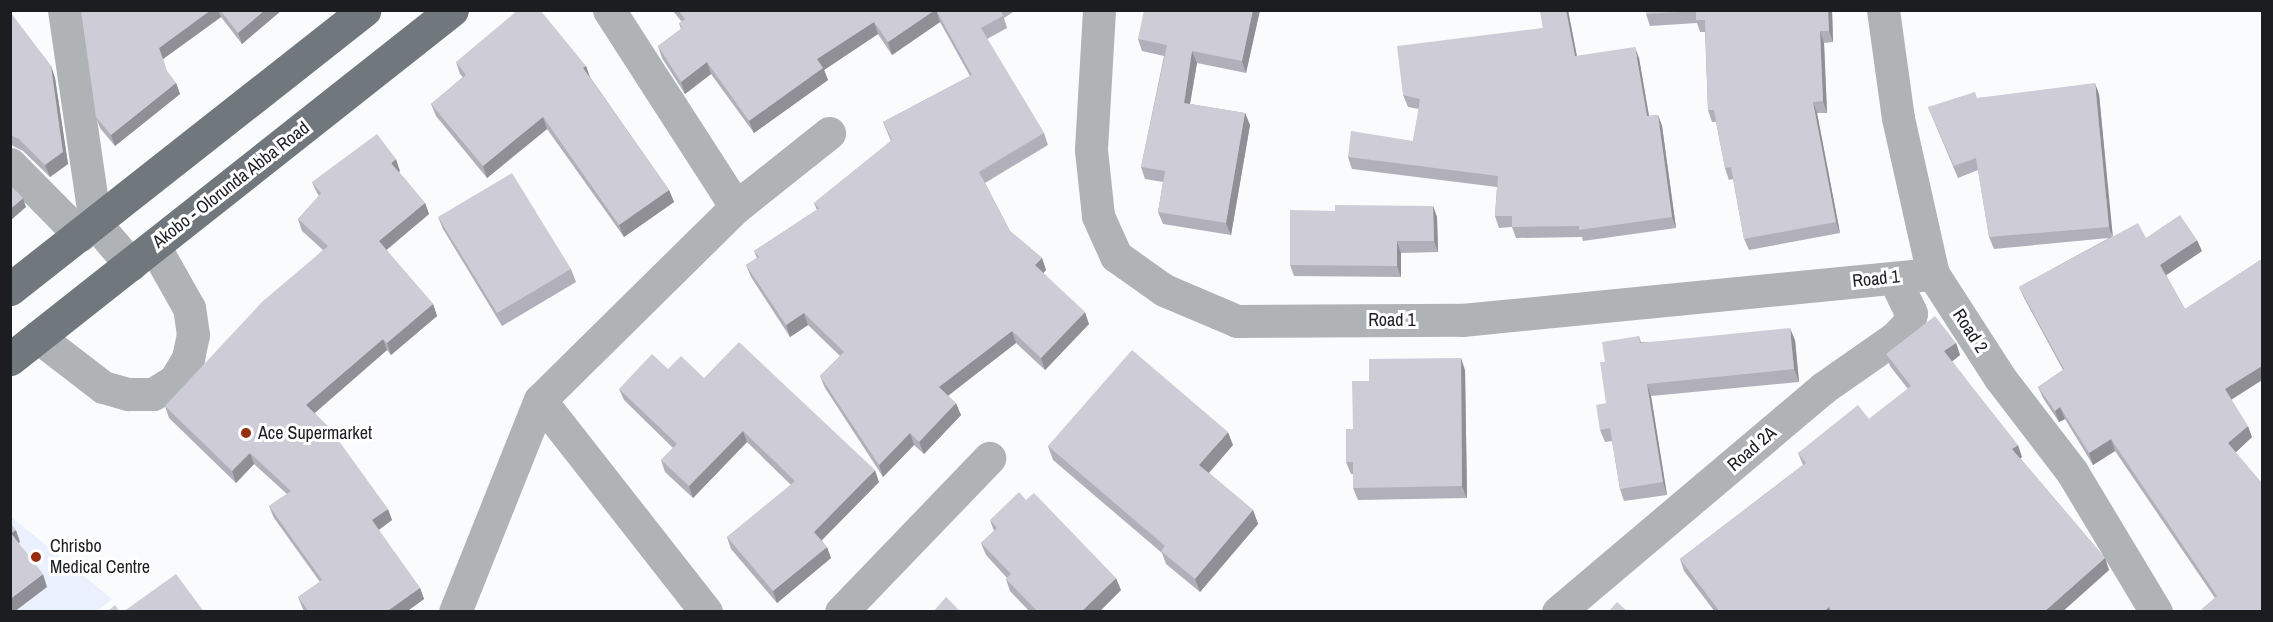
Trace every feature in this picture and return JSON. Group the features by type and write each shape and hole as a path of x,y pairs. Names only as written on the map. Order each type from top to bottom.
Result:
{"main road":[{"path":"10,289 364,10"},
{"name":"Akobo - Olorunda Abba Road","path":"10,359 452,10"}],"street":[{"path":"64,10 88,229"},
{"path":"609,10 736,207"},
{"name":"Road 1","path":"1098,10 1091,150 1098,216 1116,256 1164,291 1237,321 1462,320 1933,274"},
{"name":"Road 2","path":"1883,10 1898,118 1933,274 2000,378 2072,472 2149,609"},
{"path":"455,612 540,400 736,207 829,133"},
{"path":"10,164 88,229 142,256 189,308 193,335 188,358 175,380 153,394 128,394 103,387 38,338"},
{"name":"Road 2A","path":"1558,612 1823,388 1896,338 1909,323 1911,313 1894,278"},
{"path":"540,400 706,612"},
{"path":"841,612 989,458"}],"shaded area":[{"name":"Chrisbo Medical Centre","path":"10,516 112,599 97,611 11,611"}],"building":[{"path":"81,10 211,10 159,48 167,71 176,83 111,135 96,117"},
{"path":"220,10 265,10 238,33"},
{"path":"518,10 540,10 586,66 583,68 669,190 619,225 543,117 483,166 431,104 466,75 456,62"},
{"path":"678,10 935,10 888,42 874,22 817,59 823,68 749,121 707,62 681,82 658,46 682,28 679,23 685,19"},
{"path":"936,10 1001,10 1003,16 981,28 1044,133 979,172 1010,231 1042,258 1035,265 1085,312 1041,358 1012,331 939,387 956,403 919,442 910,433 879,465 820,376 844,352 804,313 786,325 746,265 759,257 754,251 819,208 814,203 892,140 883,122 972,75"},
{"path":"1144,10 1253,10 1242,61 1192,51 1184,103 1245,113 1226,223 1158,212 1165,171 1141,167 1167,45 1138,39"},
{"path":"1540,10 1566,10 1575,56 1635,47 1647,116 1658,115 1672,217 1579,230 1579,226 1512,227 1512,216 1495,216 1498,176 1348,157 1351,131 1413,141 1420,99 1403,95 1397,46 1543,28"},
{"path":"1646,10 1828,10 1829,31 1820,31 1823,101 1813,102 1836,222 1744,239 1731,167 1725,168 1714,110 1708,110 1705,20 1696,20 1696,11 1646,14"},
{"path":"11,13 51,66 63,152 45,165 19,139 10,135"},
{"path":"2095,83 2109,227 1989,237 1976,158 1954,166 1928,107 1975,92 1977,98"},
{"path":"377,134 396,159 391,163 425,203 379,241 433,304 387,343 383,339 306,405 328,426 388,509 372,520 420,588 386,612 309,612 298,597 322,580 269,506 291,491 250,453 232,471 165,406 262,302 328,246 298,219 321,193 312,182"},
{"path":"512,173 571,269 497,313 438,217"},
{"path":"10,185 23,198 10,209"},
{"path":"1335,205 1433,206 1434,241 1397,241 1397,266 1290,265 1290,210 1335,211"},
{"path":"2180,215 2197,240 2160,265 2185,309 2262,259 2262,366 2225,389 2248,426 2228,443 2262,483 2262,612 2204,612 2202,609 2217,596 2111,439 2089,453 2060,407 2055,411 2038,387 2064,369 2019,287 2138,223 2146,238"},
{"path":"1935,316 1956,343 1944,351 2018,445 2012,449 2105,558 2044,612 1832,612 1829,607 1823,612 1720,612 1680,559 1806,463 1798,453 1858,405 1869,419 1911,386 1886,354"},
{"path":"1790,328 1794,369 1647,384 1663,482 1620,489 1610,428 1600,430 1596,405 1606,403 1600,362 1605,362 1602,342 1639,336 1640,343"},
{"path":"739,342 875,470 814,532 827,547 773,591 727,537 795,481 743,431 689,486 661,460 677,444 619,389 652,354 668,369 681,356 704,378"},
{"path":"1132,350 1228,432 1199,465 1253,510 1195,579 1161,551 1165,546 1048,446"},
{"path":"1461,358 1462,486 1353,488 1353,462 1346,462 1346,429 1353,429 1352,381 1369,381 1369,359"},
{"path":"1019,492 1026,500 1034,493 1116,578 1081,612 1038,612 1006,579 1011,574 981,543 997,528 990,520"},
{"path":"10,523 16,530 11,533 43,574 10,599"},
{"path":"176,574 204,612 123,612"},
{"path":"946,597 961,612 933,612"},
{"path":"1617,602 1628,612 1608,612"},
{"path":"115,605 120,612 107,612"}],"place":[{"name":"Ace Supermarket","path":"246,433"},
{"name":"Chrisbo Medical Centre","path":"36,557"}]}
